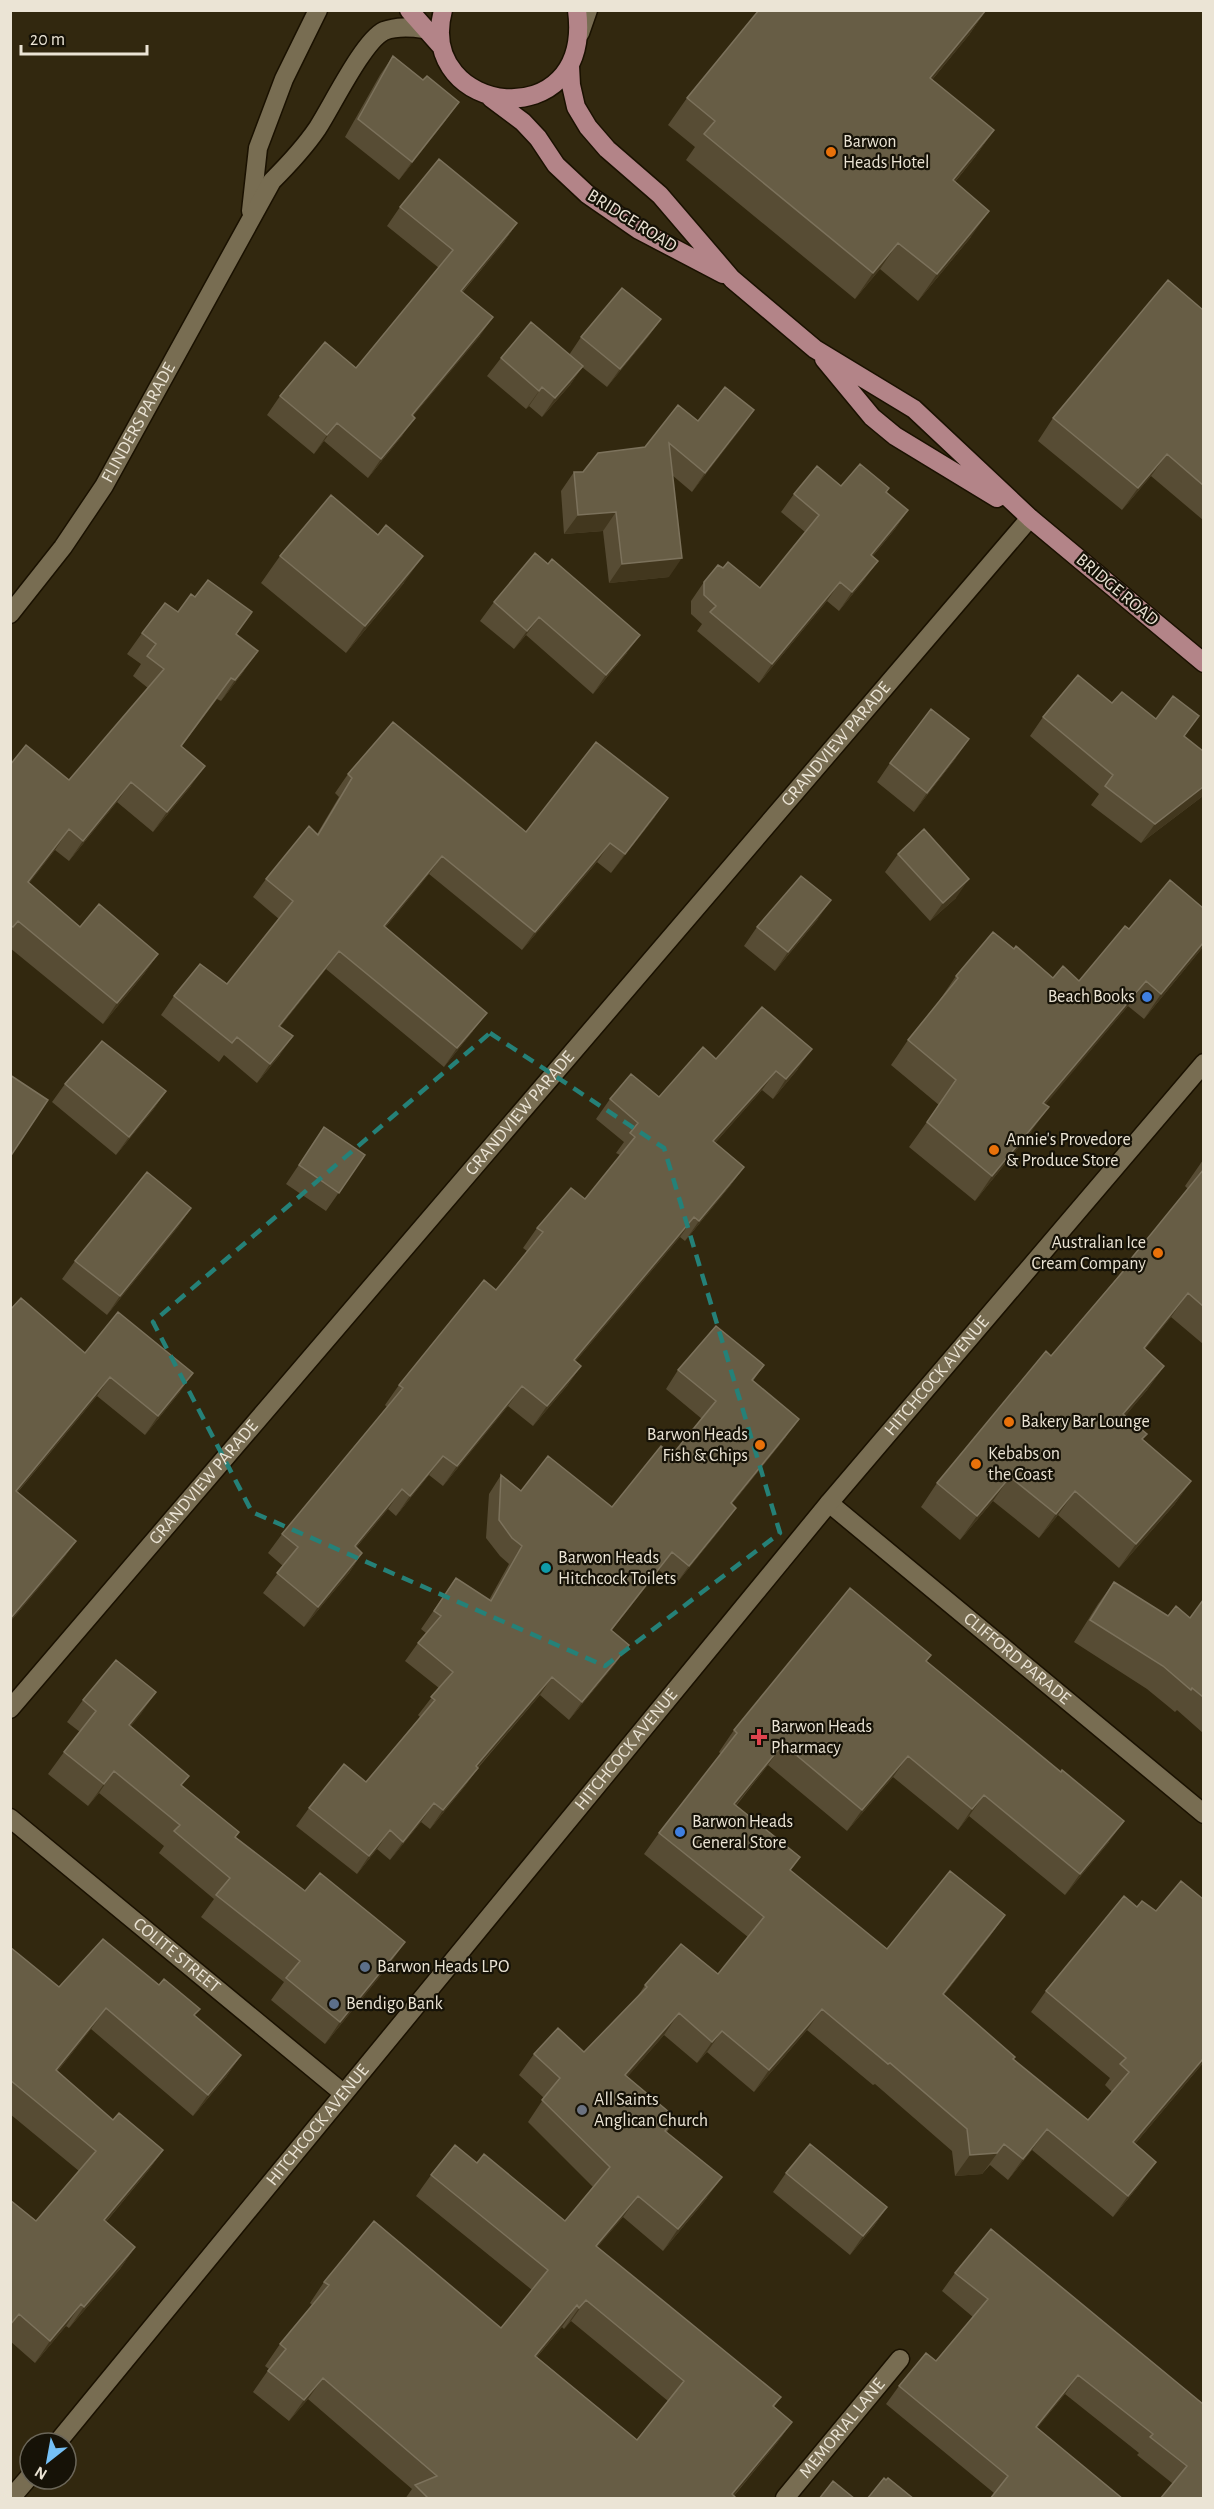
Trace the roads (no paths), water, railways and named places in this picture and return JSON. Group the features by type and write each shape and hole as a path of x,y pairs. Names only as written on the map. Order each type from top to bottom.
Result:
{"main road":[{"path":"409,10 441,45"},
{"path":"441,45 440,22 443,10"},
{"path":"491,98 514,100 536,95 555,83 570,66 577,50 580,33 577,10"},
{"name":"BRIDGE ROAD","path":"441,45 451,68 469,86 491,98 524,122 556,165 586,194 639,230 732,279"},
{"name":"BRIDGE ROAD","path":"570,66 576,107 588,127 607,149 660,195 732,279 815,349 914,409 1030,518 1203,663"},
{"name":"BRIDGE ROAD","path":"815,349 872,417 895,436 1030,518"}],"street":[{"name":"FLINDERS PARADE","path":"250,219 258,148 284,79 318,10"},
{"path":"580,33 588,10"},
{"name":"FLINDERS PARADE","path":"10,614 63,547 104,486 272,181 297,155 317,129 356,63 382,32 404,26 424,29"},
{"name":"GRANDVIEW PARADE","path":"10,1709 1030,518"},
{"name":"HITCHCOCK AVENUE","path":"67,2431 829,1503 1203,1063"},
{"name":"CLIFFORD PARADE","path":"829,1503 1203,1815"},
{"name":"COLITE STREET","path":"10,1818 343,2093"},
{"name":"MEMORIAL LANE","path":"785,2499 900,2359"}],"place":[{"name":"Barwon Heads Hotel","path":"831,152"},
{"name":"Beach Books","path":"1147,997"},
{"name":"Annie's Provedore & Produce Store","path":"994,1150"},
{"name":"Australian Ice Cream Company","path":"1158,1253"},
{"name":"Bakery Bar Lounge","path":"1009,1422"},
{"name":"Barwon Heads Fish & Chips","path":"760,1445"},
{"name":"Kebabs on the Coast","path":"976,1464"},
{"name":"Barwon Heads Hitchcock Toilets","path":"546,1568"},
{"name":"Barwon Heads Pharmacy","path":"759,1737"},
{"name":"Barwon Heads General Store","path":"680,1832"},
{"name":"Barwon Heads LPO","path":"365,1967"},
{"name":"Bendigo Bank","path":"334,2004"},
{"name":"All Saints Anglican Church","path":"582,2110"}]}
